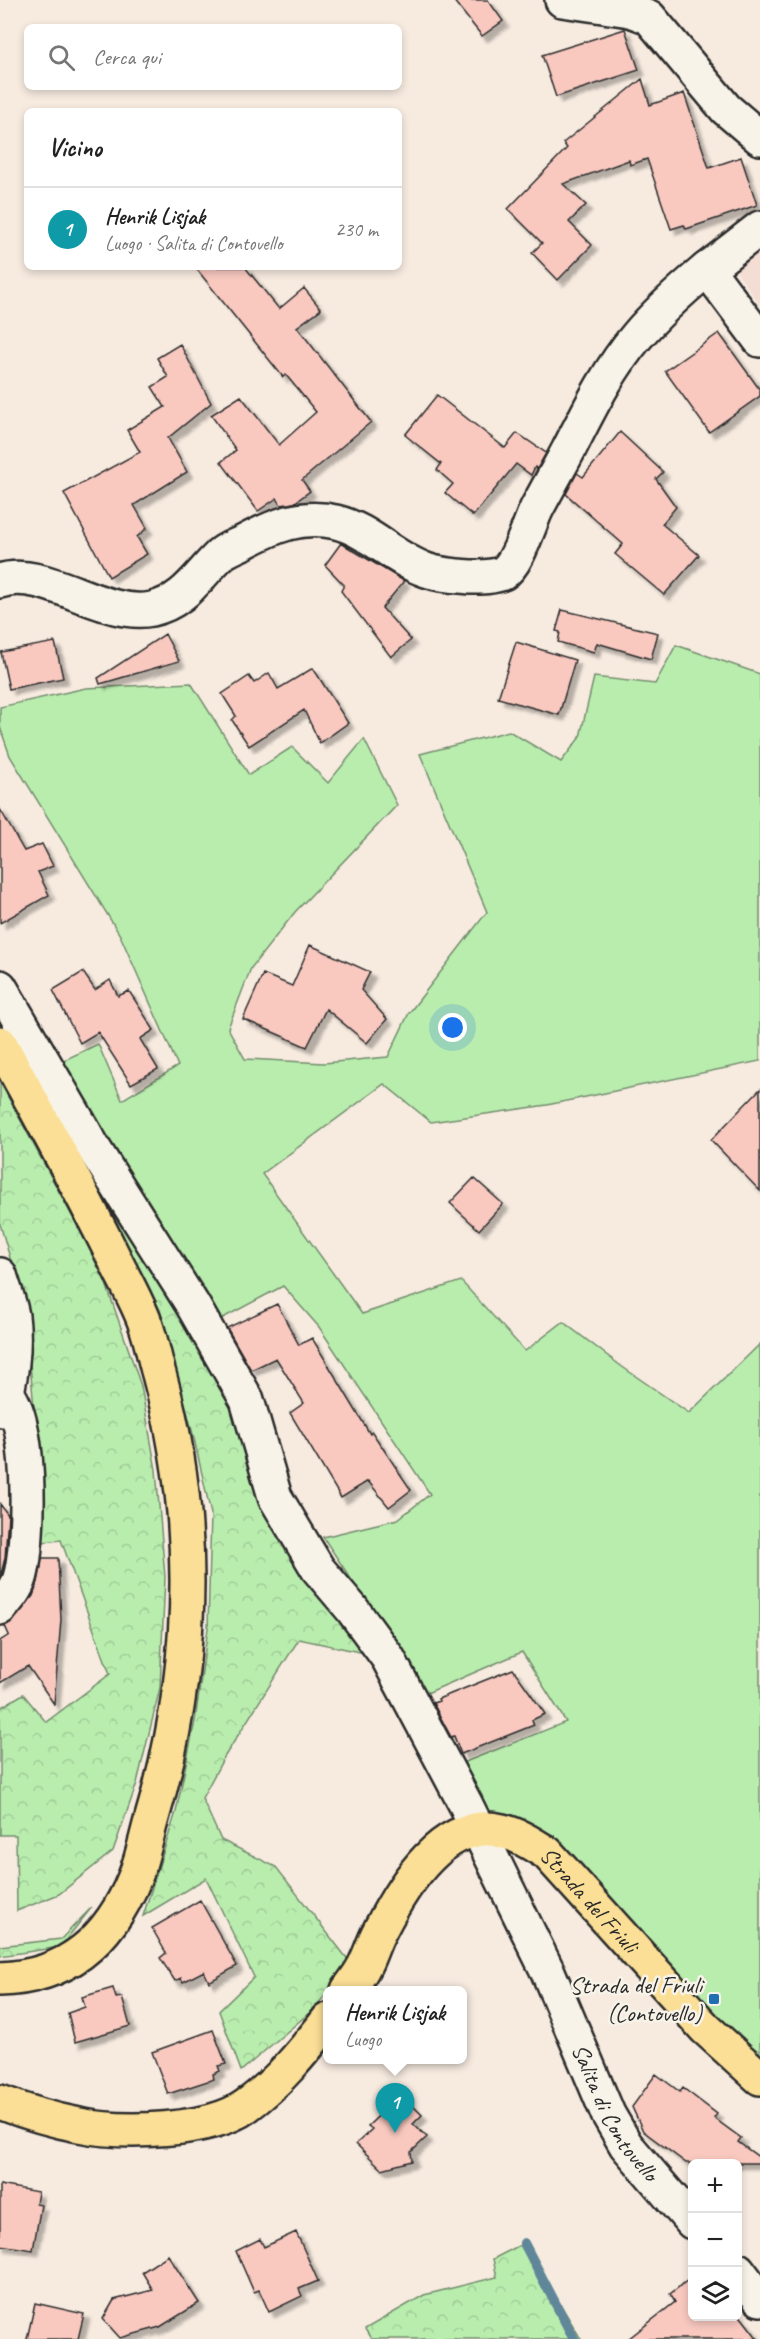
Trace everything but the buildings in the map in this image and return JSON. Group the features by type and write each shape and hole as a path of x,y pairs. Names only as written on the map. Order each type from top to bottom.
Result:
{"main road":[{"path":"0,1043 94,1218 145,1323 171,1418 182,1489 187,1580 186,1646 172,1745 135,1876 125,1898 99,1936 77,1958 46,1973 0,1979"},
{"name":"Strada del Friuli","path":"477,1831 500,1830 524,1839 547,1853 705,2028 760,2078"},
{"path":"351,1986 363,1969 380,1930 419,1865 436,1849 463,1833 477,1831"},
{"path":"0,2102 38,2116 82,2126 131,2129 179,2128 212,2120 244,2108 277,2080 309,2045 323,2026"}],"street":[{"path":"562,0 630,10 649,17 726,109 760,138"},
{"path":"0,581 45,582 104,604 133,611 153,608 175,600 192,587 222,553 270,528 296,520 337,522 356,529 424,570 452,576 496,575 505,572 517,554 537,508 599,391 636,337 673,298 760,228"},
{"path":"707,269 760,340"},
{"name":"Salita di Contovello","path":"0,987 96,1152 192,1304 247,1400 275,1497 318,1569 352,1609 388,1658 548,1972 608,2114 626,2145 688,2216"},
{"path":"0,1275 12,1315 13,1331 11,1368 2,1398 17,1409 23,1441 28,1524 26,1551 20,1580 11,1596 0,1608"},
{"path":"742,2276 760,2299"}],"shaded area":[{"path":"760,248 760,305 734,268"}],"green space":[{"path":"676,645 760,674 760,1061 547,1105 431,1122 384,1084 262,1174 362,1314 461,1281 525,1351 563,1322 689,1413 760,1344 760,2060 732,2035 604,1890 549,1839 481,1810 460,1764 566,1722 522,1652 427,1693 323,1537 398,1519 430,1494 319,1327 283,1286 221,1319 60,1062 98,1044 122,1100 178,1066 120,935 10,756 0,727 0,707 86,688 191,683 249,775 292,747 328,783 364,739 397,805 295,912 251,968 228,1028 245,1059 324,1063 388,1057 409,1013 487,912 420,754 509,731 561,762 580,737 594,677 655,684"},
{"path":"0,1015 230,1398 302,1572 365,1653 299,1639 223,1759 202,1798 221,1840 276,1867 353,1966 334,1986 323,1986 323,1998 309,2013 241,2071 219,2011 254,1977 206,1878 143,1916 176,1812 195,1721 208,1628 211,1514 193,1434 160,1310"},
{"path":"0,1082 102,1272 141,1386 156,1470 165,1577 160,1688 137,1783 113,1851 59,1894 17,1911 16,1835 0,1835 0,1708 23,1694 46,1722 110,1674 61,1540 43,1542 25,1309 0,1224"},
{"path":"92,1907 60,1947 0,1956 0,1946 61,1939"},
{"path":"524,2243 581,2339 371,2339 365,2329 424,2295 497,2277 493,2259"}],"waterway":[{"path":"524,2243 574,2339"}],"place":[{"name":"Strada del Friuli (Contovello)","path":"714,1999"},
{"name":"Henrik Lisjak","path":"395,2133"}]}
